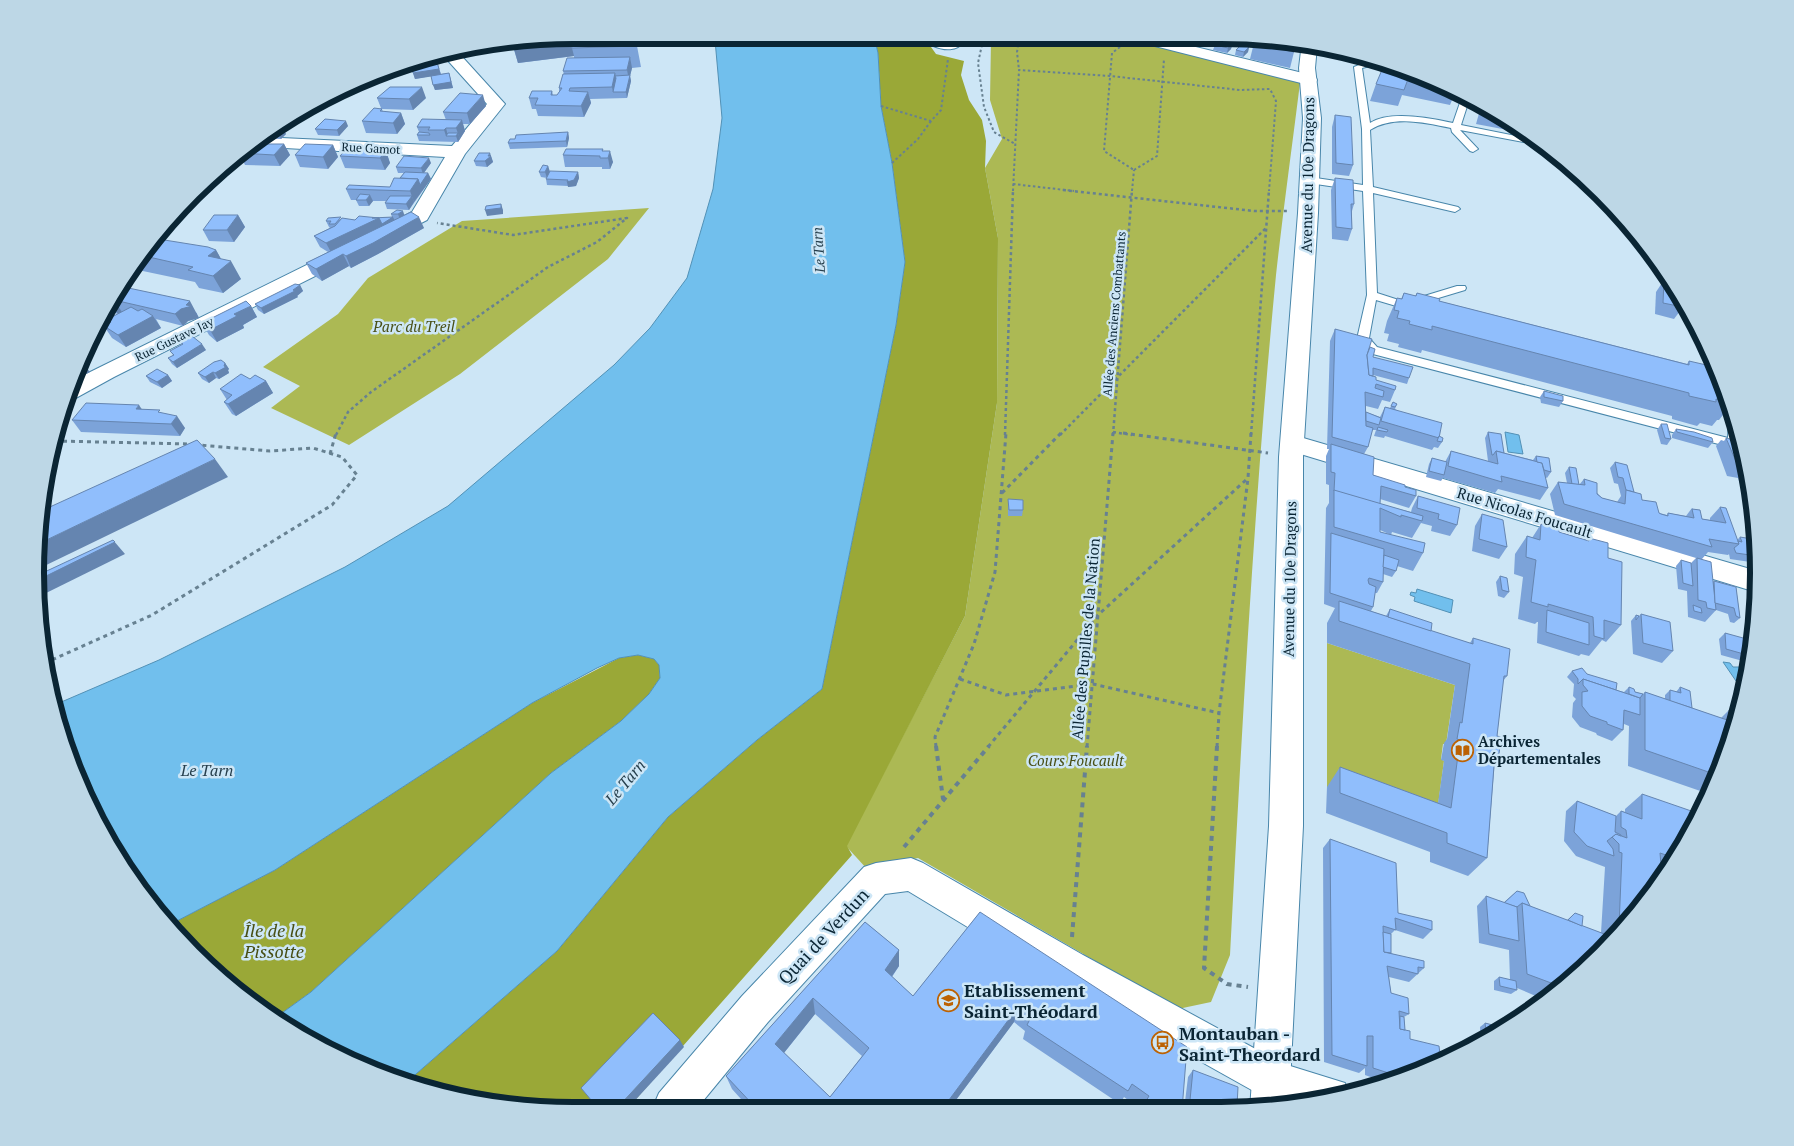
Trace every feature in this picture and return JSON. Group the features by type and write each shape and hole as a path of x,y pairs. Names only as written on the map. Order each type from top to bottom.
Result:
{"main road":[{"path":"1165,44 1309,80"},
{"name":"Avenue du 10e Dragons","path":"1270,1093 1286,826 1292,450 1308,213 1312,118 1309,51"},
{"name":"Avenue du 10e Dragons","path":"1309,80 1317,53"},
{"name":"Rue Gustave Jay","path":"78,388 420,216 458,152 496,104 454,58"},
{"name":"Rue Gamot","path":"266,143 458,152"},
{"name":"Rue Nicolas Foucault","path":"1292,450 1750,579"},
{"name":"Quai de Verdun","path":"677,1102 755,1009 876,879 912,874 1070,968 1270,1093 1303,1096"}],"lane":[{"path":"936,44 945,48 957,44"},
{"path":"1366,64 1358,67 1366,130 1372,295 1363,339 1373,350 1734,444"},
{"path":"1464,103 1454,130 1473,149"},
{"path":"1366,130 1377,122 1416,118 1526,141"},
{"path":"1309,180 1368,189 1455,209"},
{"path":"1402,305 1461,288"},
{"path":"1372,295 1422,310"}],"path":[{"path":"982,44 978,63 984,106 994,132 1015,144"},
{"path":"943,799 935,737 974,644 996,572 1008,401 1018,44"},
{"path":"1124,44 1112,53 1104,151 1134,170 1158,156 1161,81 1165,55"},
{"path":"892,163 918,140 941,110 948,59"},
{"path":"1019,70 1110,76 1240,90 1270,89 1276,101 1248,478 1219,713 1204,968 1227,984 1244,985 1276,1008"},
{"path":"881,106 931,121"},
{"name":"Allée des Anciens Combattants","path":"1113,432 1134,170"},
{"path":"1013,184 1267,211 1276,209 1308,213"},
{"path":"330,454 337,427 347,412 371,392 548,267 597,242 627,218 513,235 415,219"},
{"path":"1002,494 1266,228"},
{"path":"1113,432 1250,449 1292,450"},
{"name":"Allée des Pupilles de la Nation","path":"1070,968 1113,432"},
{"path":"51,660 152,615 332,505 357,475 342,458 313,448 270,452 224,446 61,441"},
{"path":"902,875 899,854 1098,615 1248,478"},
{"path":"960,679 1006,695 1093,684 1219,713"}],"green space":[{"path":"876,44 929,44 936,54 964,61 961,75 969,100 982,120 986,141 985,168 998,238 997,403 965,616 847,846 852,855 633,1102 538,1101 504,1098 470,1092 413,1077 557,951 668,817 757,740 822,689 896,325 905,262 892,163 881,106"},
{"name":"Cours Foucault","path":"991,44 1149,44 1300,83 1276,275 1261,445 1230,955 1211,1002 1178,1009 918,858 867,869 846,846 965,616 997,403 998,238 985,168 1002,139 990,100"},
{"name":"Parc du Treil","path":"649,208 608,259 460,374 349,445 271,408 300,386 263,367 338,314 368,278 462,221"},
{"path":"1327,643 1455,685 1446,744 1443,744 1441,759 1444,761 1435,827 1327,787"},
{"name":"Île de la Pissotte","path":"638,655 654,659 659,665 660,678 649,694 621,721 551,773 311,992 281,1014 224,971 175,922 275,870 532,703 619,658"}],"water":[{"name":"Le Tarn","path":"715,44 876,44 881,106 892,163 905,262 896,325 822,689 757,740 668,817 557,951 413,1077 403,1074 339,1048 281,1014 311,992 551,773 621,721 649,694 660,678 659,665 654,659 638,655 619,658 532,703 275,870 175,922 133,867 98,807 72,743 60,702 159,660 345,567 448,506 614,365 650,328 687,278 713,189 722,118"},
{"path":"1505,432 1519,435 1523,454 1508,452"},
{"path":"1417,589 1453,600 1451,613 1414,601 1415,597 1410,595 1411,592 1416,593"},
{"path":"1723,662 1730,663 1733,667 1742,667 1739,681 1736,681"}],"building":[{"path":"571,44 636,44 637,46 572,48"},
{"path":"1216,44 1233,44 1228,48"},
{"path":"1241,45 1249,47 1244,52 1236,50"},
{"path":"1267,46 1294,49 1294,52"},
{"path":"630,57 627,70 563,71 567,58"},
{"path":"437,62 439,69 413,73 412,69"},
{"path":"1382,69 1413,80 1408,79 1404,90 1376,84"},
{"path":"449,73 451,82 433,85 431,76"},
{"path":"615,73 612,87 570,88 569,91 588,92 581,106 535,105 538,98 529,98 532,91 552,91 551,95 557,95 562,88 559,88 563,74"},
{"path":"630,75 626,92 613,92 615,76"},
{"path":"390,87 422,87 409,99 377,98"},
{"path":"460,93 483,95 467,113 443,112"},
{"path":"374,108 382,109 380,111 401,113 393,123 362,121"},
{"path":"1335,115 1351,117 1353,165 1336,163"},
{"path":"325,119 346,121 337,130 315,129"},
{"path":"422,119 462,120 456,128 428,130 430,127 417,127"},
{"path":"419,132 429,133 430,135 417,135"},
{"path":"568,132 566,141 508,143 510,139 515,139 516,135"},
{"path":"448,133 458,133 456,136 446,136"},
{"path":"264,144 284,144 274,155 250,154"},
{"path":"305,144 333,145 323,157 295,155"},
{"path":"348,147 378,148 376,151 386,151 380,158 340,156"},
{"path":"566,149 603,149 602,151 610,151 608,158 600,158 600,156 563,155"},
{"path":"479,153 490,153 488,156 491,156 485,161 474,161"},
{"path":"404,156 429,158 421,168 396,167"},
{"path":"543,165 548,166 545,172 539,172"},
{"path":"550,171 578,172 574,180 567,182 568,180 546,179"},
{"path":"405,172 428,173 420,185 418,179 400,178"},
{"path":"394,178 418,179 410,191 346,189 349,185 390,187"},
{"path":"1335,178 1353,180 1354,204 1351,204 1352,229 1336,227"},
{"path":"360,194 370,195 366,200 356,200"},
{"path":"390,196 412,196 406,204 385,203"},
{"path":"501,204 501,208 485,210 486,206"},
{"path":"397,210 403,211 398,214 391,214"},
{"path":"411,212 419,217 373,243 346,256 343,254 316,269 306,263"},
{"path":"214,215 238,215 227,230 203,230"},
{"path":"359,216 379,218 326,243 314,236 335,226 342,218 355,220"},
{"path":"341,217 335,224 329,224 331,221 326,221 328,218"},
{"path":"393,217 382,224 379,218 372,218"},
{"path":"162,240 208,247 216,250 208,256 231,261 213,276 188,270 193,267 149,257"},
{"path":"295,284 300,285 293,290 295,291 261,308 255,304"},
{"path":"1664,284 1678,306 1663,303"},
{"path":"128,288 190,301 186,305 192,306 181,309 175,314 119,301"},
{"path":"1404,293 1416,296 1417,293 1440,299 1439,301 1689,365 1689,361 1708,365 1721,401 1716,399 1716,402 1689,396 1689,393 1432,326 1432,330 1409,324 1410,321 1397,318 1399,311 1394,310 1397,298 1402,299"},
{"path":"246,301 251,306 234,314 237,316 210,330 202,323"},
{"path":"131,307 138,311 142,309 153,316 118,335 105,327 111,322 109,318"},
{"path":"1335,329 1372,339 1367,355 1369,375 1376,377 1376,380 1396,386 1395,390 1376,384 1375,388 1384,391 1383,397 1365,392 1366,426 1373,428 1368,447 1332,437"},
{"path":"192,336 202,344 173,362 168,358 174,355 170,351 183,344 180,342"},
{"path":"1370,347 1375,349 1373,357 1413,367 1409,378 1373,368 1373,376 1369,375 1367,355"},
{"path":"221,360 225,363 224,366 226,367 205,377 198,373 214,362"},
{"path":"157,369 168,375 157,382 146,376"},
{"path":"241,374 250,379 255,375 266,381 228,404 224,402 232,395 220,389"},
{"path":"1544,391 1563,396 1563,401 1544,397"},
{"path":"1393,402 1397,404 1395,407 1391,406"},
{"path":"86,403 139,405 136,409 160,410 158,412 177,416 171,424 72,420"},
{"path":"1385,407 1442,423 1439,438 1381,421"},
{"path":"1366,412 1381,418 1379,425 1366,421"},
{"path":"1661,424 1667,424 1671,439 1665,438"},
{"path":"1378,427 1388,430 1387,432 1377,430"},
{"path":"1676,429 1712,438 1713,442 1677,432"},
{"path":"1488,432 1501,434 1504,453 1496,451 1492,455"},
{"path":"1439,436 1443,438 1442,442 1437,441"},
{"path":"1726,438 1733,440 1739,464"},
{"path":"197,440 215,459 45,541 48,508"},
{"path":"1331,444 1374,457 1373,475 1416,490 1416,496 1381,486 1380,504 1334,491 1335,473 1331,472"},
{"path":"1451,451 1498,464 1496,451 1542,463 1548,488 1501,476 1502,482 1448,466"},
{"path":"1536,456 1549,458 1551,472 1544,470 1542,463 1537,462"},
{"path":"1432,458 1447,462 1444,475 1429,471"},
{"path":"1615,462 1627,465 1634,492 1626,490 1623,478 1618,477"},
{"path":"1569,467 1576,468 1579,485 1572,484"},
{"path":"1584,479 1597,483 1597,494 1602,498 1625,504 1626,490 1641,494 1642,500 1656,502 1659,513 1668,516 1668,513 1694,518 1692,509 1700,510 1702,519 1726,523 1720,507 1726,508 1739,544 1709,539 1712,547 1564,504 1558,482 1585,485"},
{"path":"1334,490 1423,516 1422,521 1401,515 1401,517 1380,508 1380,532 1425,543 1423,553 1334,527"},
{"path":"1418,496 1460,508 1457,525 1438,519 1439,514 1417,508"},
{"path":"1008,499 1023,500 1023,510 1009,510"},
{"path":"1482,514 1503,520 1507,547 1479,539"},
{"path":"1541,524 1559,529 1559,532 1589,541 1589,538 1608,543 1608,558 1622,562 1621,625 1604,620 1604,639 1594,636 1593,617 1548,604 1548,607 1531,602 1536,560 1526,557 1527,536 1540,540"},
{"path":"1331,533 1384,549 1383,582 1369,578 1368,580 1369,584 1376,587 1373,607 1330,593"},
{"path":"1740,537 1749,539 1749,555 1736,553 1734,548 1739,544 1738,541 1742,542"},
{"path":"113,540 115,542 44,577 44,572"},
{"path":"1384,555 1399,560 1396,571 1383,567"},
{"path":"1697,558 1711,562 1716,610 1707,608 1706,602 1698,600"},
{"path":"1681,560 1691,563 1693,586 1683,583"},
{"path":"1500,576 1507,578 1509,592 1502,590"},
{"path":"1714,581 1736,587 1740,618 1736,616 1734,608 1715,603"},
{"path":"1339,601 1473,644 1473,638 1510,649 1507,676 1504,676 1497,736 1501,737 1499,754 1495,753 1487,858 1447,843 1447,833 1340,793 1340,767 1451,808 1460,740 1457,739 1460,722 1462,723 1470,664 1339,621"},
{"path":"1693,605 1701,608 1702,613 1694,611"},
{"path":"1390,609 1432,623 1431,631 1388,617"},
{"path":"1547,610 1589,623 1589,645 1546,632"},
{"path":"1641,614 1670,622 1673,651 1643,643"},
{"path":"1725,633 1746,639 1744,654 1726,649"},
{"path":"1582,668 1587,674 1617,683 1616,690 1583,679 1578,684 1578,679 1572,671"},
{"path":"1583,679 1640,698 1640,715 1624,710 1623,730 1590,716 1582,706 1582,692 1588,691 1583,685"},
{"path":"1629,687 1634,689 1635,692 1643,694 1640,698 1629,694"},
{"path":"1680,687 1690,691 1692,708 1670,701 1670,690 1681,693"},
{"path":"1645,692 1729,721 1711,773 1645,750"},
{"path":"1642,794 1693,812 1668,856 1660,853 1662,865 1619,922 1622,853 1619,852 1619,844 1612,837 1616,834 1627,838 1626,830 1621,827 1621,811 1642,819"},
{"path":"1577,801 1616,816 1615,832 1621,836 1616,834 1607,841 1613,849 1614,856 1587,846 1574,832"},
{"path":"1330,839 1396,863 1398,913 1432,921 1432,930 1395,918 1396,930 1383,926 1384,952 1424,961 1424,968 1418,967 1418,974 1387,966 1391,993 1408,998 1409,1014 1399,1011 1400,1029 1410,1031 1410,1039 1439,1046 1440,1055 1391,1074 1373,1068 1373,1036 1367,1036 1367,1066 1332,1055"},
{"path":"1517,891 1524,893 1530,906 1522,903 1517,907 1504,903"},
{"path":"1486,896 1517,907 1519,941 1489,934"},
{"path":"1522,903 1607,935 1554,984 1527,974"},
{"name":"Etablissement Saint-Théodard","path":"980,912 1187,1047 1183,1102 1145,1102 1149,1096 1132,1084 1128,1091 1027,1025 1031,1017 1018,1007 947,1102 750,1102 726,1076 865,922 899,950 885,970 913,996","holes":["813,998 869,1048 830,1097 775,1044"]},
{"path":"1575,913 1583,916 1582,926 1568,920"},
{"path":"1383,932 1391,934 1391,953 1384,952"},
{"path":"1499,977 1516,981 1517,990 1500,986"},
{"path":"653,1013 680,1040 623,1102 593,1102 581,1088"},
{"path":"1400,1016 1404,1017 1405,1030 1400,1029"},
{"path":"1485,1023 1495,1026 1486,1031"},
{"path":"1193,1070 1238,1087 1237,1102 1190,1102"}],"place":[{"name":"Archives Départementales","path":"1462,750"},
{"name":"Etablissement Saint-Théodard","path":"948,1000"},
{"name":"Montauban - Saint-Theordard","path":"1163,1043"}]}
